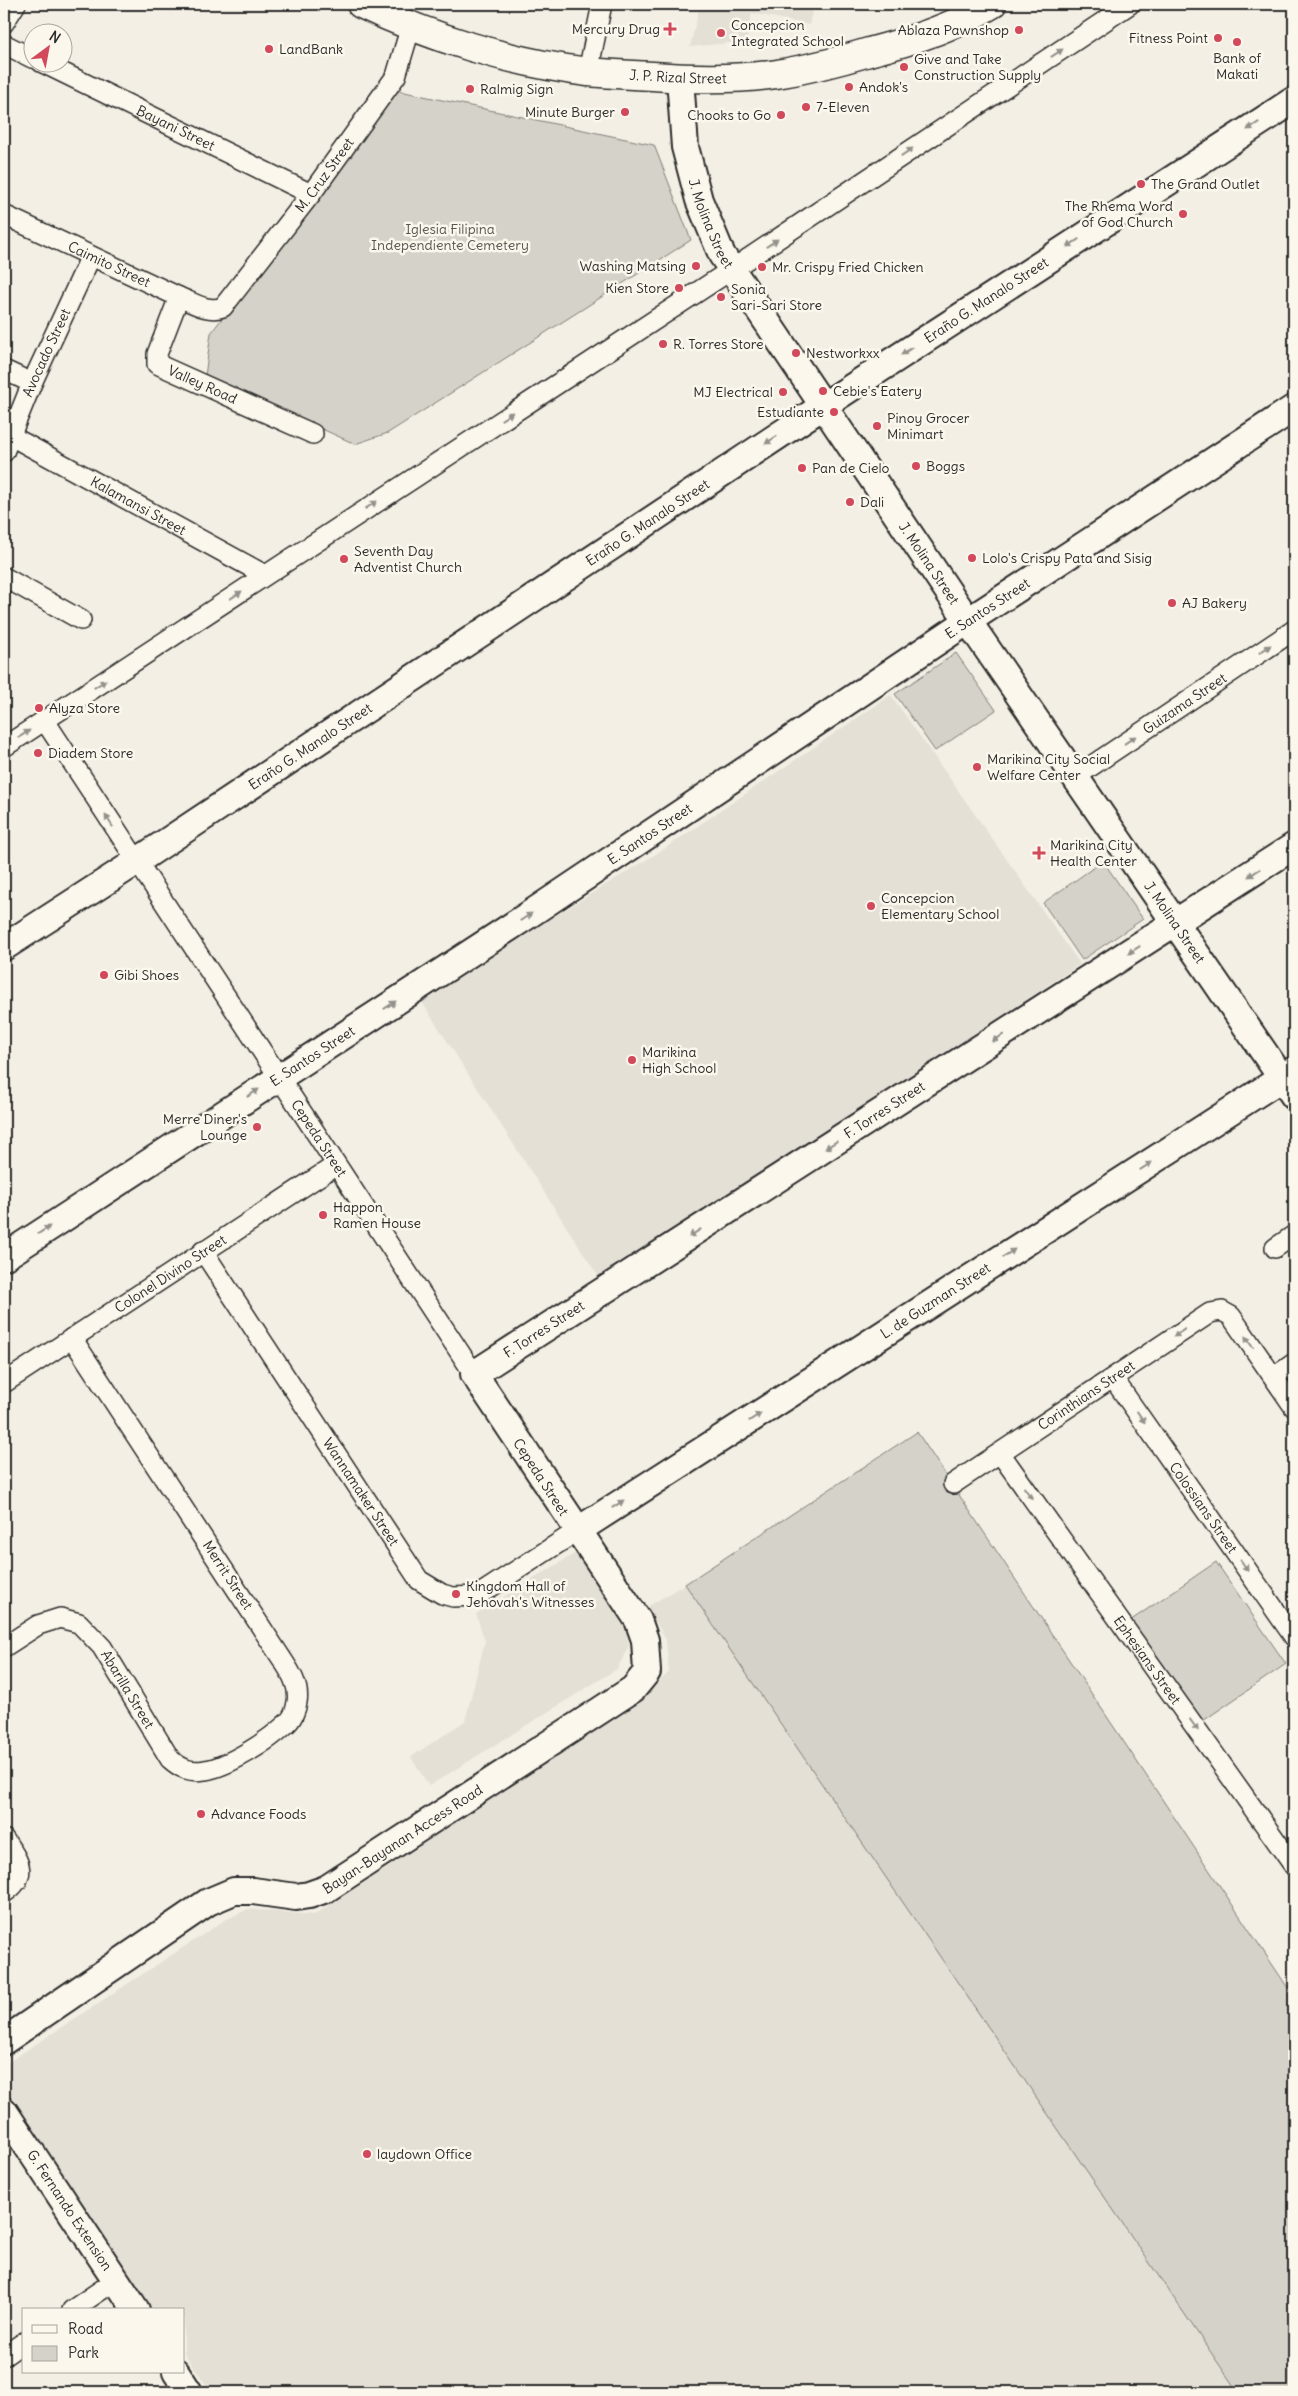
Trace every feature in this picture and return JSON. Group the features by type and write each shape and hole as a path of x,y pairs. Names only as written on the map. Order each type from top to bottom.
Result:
{"main road":[{"name":"J. P. Rizal Street","path":"361,4 411,26 481,49 536,62 588,72 680,78 734,78 786,72 839,61 902,44 968,11 992,4"}],"street":[{"path":"4,23 16,4"},
{"path":"588,72 602,4"},
{"path":"4,747 731,270 1130,4"},
{"name":"M. Cruz Street","path":"215,310 223,307 311,194 396,76 411,26"},
{"path":"4,44 22,53"},
{"name":"Bayani Street","path":"61,72 311,194"},
{"name":"J. Molina Street","path":"680,78 685,147 699,200 722,255 731,270 968,621 1176,924 1290,1082"},
{"name":"Eraño G. Manalo Street","path":"4,947 136,862 823,406 1294,100"},
{"name":"Caimito Street","path":"4,215 178,297 215,310"},
{"name":"Avocado Street","path":"8,444 32,383 91,256"},
{"name":"Valley Road","path":"178,297 157,354 157,364 313,434"},
{"path":"4,370 32,383"},
{"name":"E. Santos Street","path":"4,1257 527,916 968,621 1294,408"},
{"name":"Kalamansi Street","path":"8,444 265,575"},
{"path":"4,578 81,620"},
{"name":"Guizama Street","path":"1075,777 1294,630"},
{"name":"Cepeda Street","path":"45,721 577,1531"},
{"name":"F. Torres Street","path":"474,1374 1176,924 1294,846"},
{"name":"L. de Guzman Street","path":"577,1531 1290,1082"},
{"name":"Colonel Divino Street","path":"4,1383 336,1165"},
{"path":"1275,1248 1294,1235"},
{"name":"Wannamaker Street","path":"204,1251 419,1580 442,1594 453,1597 477,1596 577,1531"},
{"name":"Corinthians Street","path":"954,1484 1210,1313 1222,1311 1231,1316 1274,1377"},
{"name":"Merrit Street","path":"72,1338 293,1676 297,1689 298,1701 294,1714 286,1725 232,1761 205,1770 187,1770"},
{"path":"1294,1363 1274,1377 1294,1407"},
{"name":"Colossians Street","path":"1113,1378 1294,1637"},
{"name":"Ephesians Street","path":"1000,1453 1294,1866"},
{"name":"Bayan-Bayanan Access Road","path":"4,2040 208,1902 234,1891 253,1891 296,1897 309,1895 326,1888 633,1689 647,1672 643,1633 638,1620 577,1531"},
{"name":"Abarilla Street","path":"4,1647 38,1625 60,1618 79,1623 90,1632 102,1647 170,1759 178,1767 187,1770"},
{"path":"4,1839 18,1862 20,1873 16,1883 4,1893"},
{"name":"G. Fernando Extension","path":"7,2122 135,2308"},
{"path":"75,2308 116,2280"},
{"path":"4,2356 22,2343"},
{"path":"177,2374 190,2392"}],"shaded area":[{"name":"Concepcion Integrated School","path":"700,4 814,4 809,25 752,13 747,41 690,47"},
{"path":"891,695 1080,964 844,1122 600,1279 420,999 664,849"},
{"path":"579,1551 625,1619 629,1646 617,1669 429,1786 411,1757 465,1721 485,1641 476,1614"},
{"path":"685,1584 1238,2392 211,2392 185,2354 185,2308 153,2308 4,2094 4,2065 225,1920 248,1909 314,1915 644,1697 669,1672 666,1640 647,1607"}],"green space":[{"name":"Iglesia Filipina Independiente Cemetery","path":"395,90 654,145 691,240 388,433 355,444 205,376 211,333"},
{"path":"956,653 996,710 935,751 895,694"},
{"path":"1103,861 1143,919 1082,960 1043,903"},
{"path":"917,1432 1294,1997 1294,2392 1238,2392 685,1584"},
{"path":"1216,1562 1286,1664 1197,1725 1127,1623"}],"place":[{"name":"Mercury Drug","path":"670,29"},
{"name":"Ablaza Pawnshop","path":"1019,30"},
{"name":"Concepcion Integrated School","path":"721,33"},
{"name":"Fitness Point","path":"1218,38"},
{"name":"Bank of Makati","path":"1237,42"},
{"name":"LandBank","path":"269,49"},
{"name":"Give and Take Construction Supply","path":"904,67"},
{"name":"Andok's","path":"849,87"},
{"name":"Ralmig Sign","path":"470,89"},
{"name":"7-Eleven","path":"806,107"},
{"name":"Minute Burger","path":"625,112"},
{"name":"Chooks to Go","path":"781,115"},
{"name":"The Grand Outlet","path":"1141,184"},
{"name":"The Rhema Word of God Church","path":"1183,214"},
{"name":"Washing Matsing","path":"696,266"},
{"name":"Mr. Crispy Fried Chicken","path":"762,267"},
{"name":"Kien Store","path":"679,288"},
{"name":"Sonia Sari-Sari Store","path":"721,297"},
{"name":"R. Torres Store","path":"663,344"},
{"name":"Nestworkxx","path":"796,353"},
{"name":"Cebie's Eatery","path":"823,391"},
{"name":"MJ Electrical","path":"783,392"},
{"name":"Estudiante","path":"834,412"},
{"name":"Pinoy Grocer Minimart","path":"877,426"},
{"name":"Boggs","path":"916,466"},
{"name":"Pan de Cielo","path":"802,468"},
{"name":"Dali","path":"850,502"},
{"name":"Lolo's Crispy Pata and Sisig","path":"972,558"},
{"name":"Seventh Day Adventist Church","path":"344,559"},
{"name":"AJ Bakery","path":"1172,603"},
{"name":"Alyza Store","path":"39,708"},
{"name":"Diadem Store","path":"38,753"},
{"name":"Marikina City Social Welfare Center","path":"977,767"},
{"name":"Marikina City Health Center","path":"1039,853"},
{"name":"Concepcion Elementary School","path":"871,906"},
{"name":"Gibi Shoes","path":"104,975"},
{"name":"Marikina High School","path":"632,1060"},
{"name":"Merre Diner's Lounge","path":"257,1127"},
{"name":"Happon Ramen House","path":"323,1215"},
{"name":"Kingdom Hall of Jehovah's Witnesses","path":"456,1594"},
{"name":"Advance Foods","path":"201,1814"},
{"name":"laydown Office","path":"367,2154"}]}
